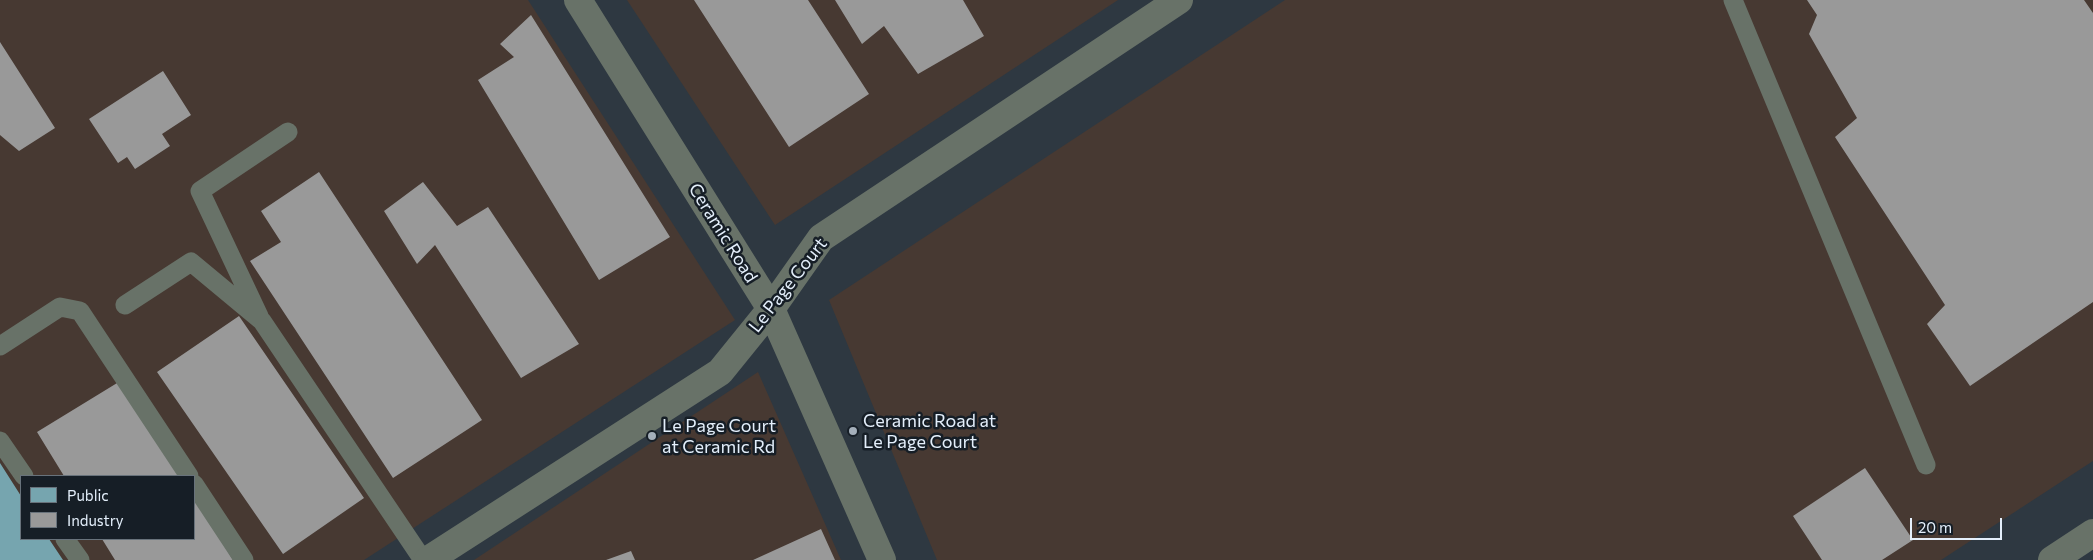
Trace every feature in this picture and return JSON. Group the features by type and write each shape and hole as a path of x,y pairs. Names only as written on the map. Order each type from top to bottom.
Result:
{"street":[{"name":"Ceramic Road","path":"578,0 771,309 882,560"},
{"name":"Le Page Court","path":"428,560 720,372 771,309 821,238 1180,0"},
{"path":"2052,560 2093,533"}],"lane":[{"path":"1733,0 1926,465"},
{"path":"288,132 200,192 262,322 422,560"},
{"path":"125,305 191,262 262,322"},
{"path":"0,346 60,307 80,311 187,475"},
{"path":"0,441 23,475"},
{"path":"195,486 244,560"},
{"path":"66,540 80,560"}],"shaded area":[{"path":"0,0 528,0 735,320 364,560 0,560"},
{"path":"627,0 1118,0 775,225"},
{"path":"1285,0 2093,0 2093,461 1941,560 937,560 829,300"},
{"path":"758,372 841,560 474,560"}],"building: Public":[{"path":"0,463 20,494 20,540 50,540 63,560 0,560"}],"building: Industry":[{"path":"694,0 808,0 869,94 789,147"},
{"path":"835,0 963,0 984,36 918,74 884,26 862,44"},
{"path":"1807,0 2084,0 2093,13 2093,302 1970,386 1927,324 1945,305 1835,137 1857,118 1809,34 1817,15"},
{"path":"531,15 670,237 599,280 478,80 514,57 500,44"},
{"path":"0,42 55,128 19,151 0,135"},
{"path":"163,71 191,115 162,134 170,146 135,169 127,157 118,163 89,119"},
{"path":"319,172 482,420 393,478 250,261 281,242 261,211"},
{"path":"423,182 457,226 488,207 579,344 521,378 435,245 417,264 384,211"},
{"path":"239,316 364,498 283,554 157,372"},
{"path":"122,380 181,475 63,475 37,432"},
{"path":"1865,468 1913,540 1882,560 1822,560 1793,516"},
{"path":"195,498 233,560 115,560 103,540 195,540"},
{"path":"821,529 835,560 753,560"},
{"path":"631,551 635,560 606,560"}],"place":[{"name":"Ceramic Road at Le Page Court","path":"853,431"},
{"name":"Le Page Court at Ceramic Rd","path":"652,436"}]}
